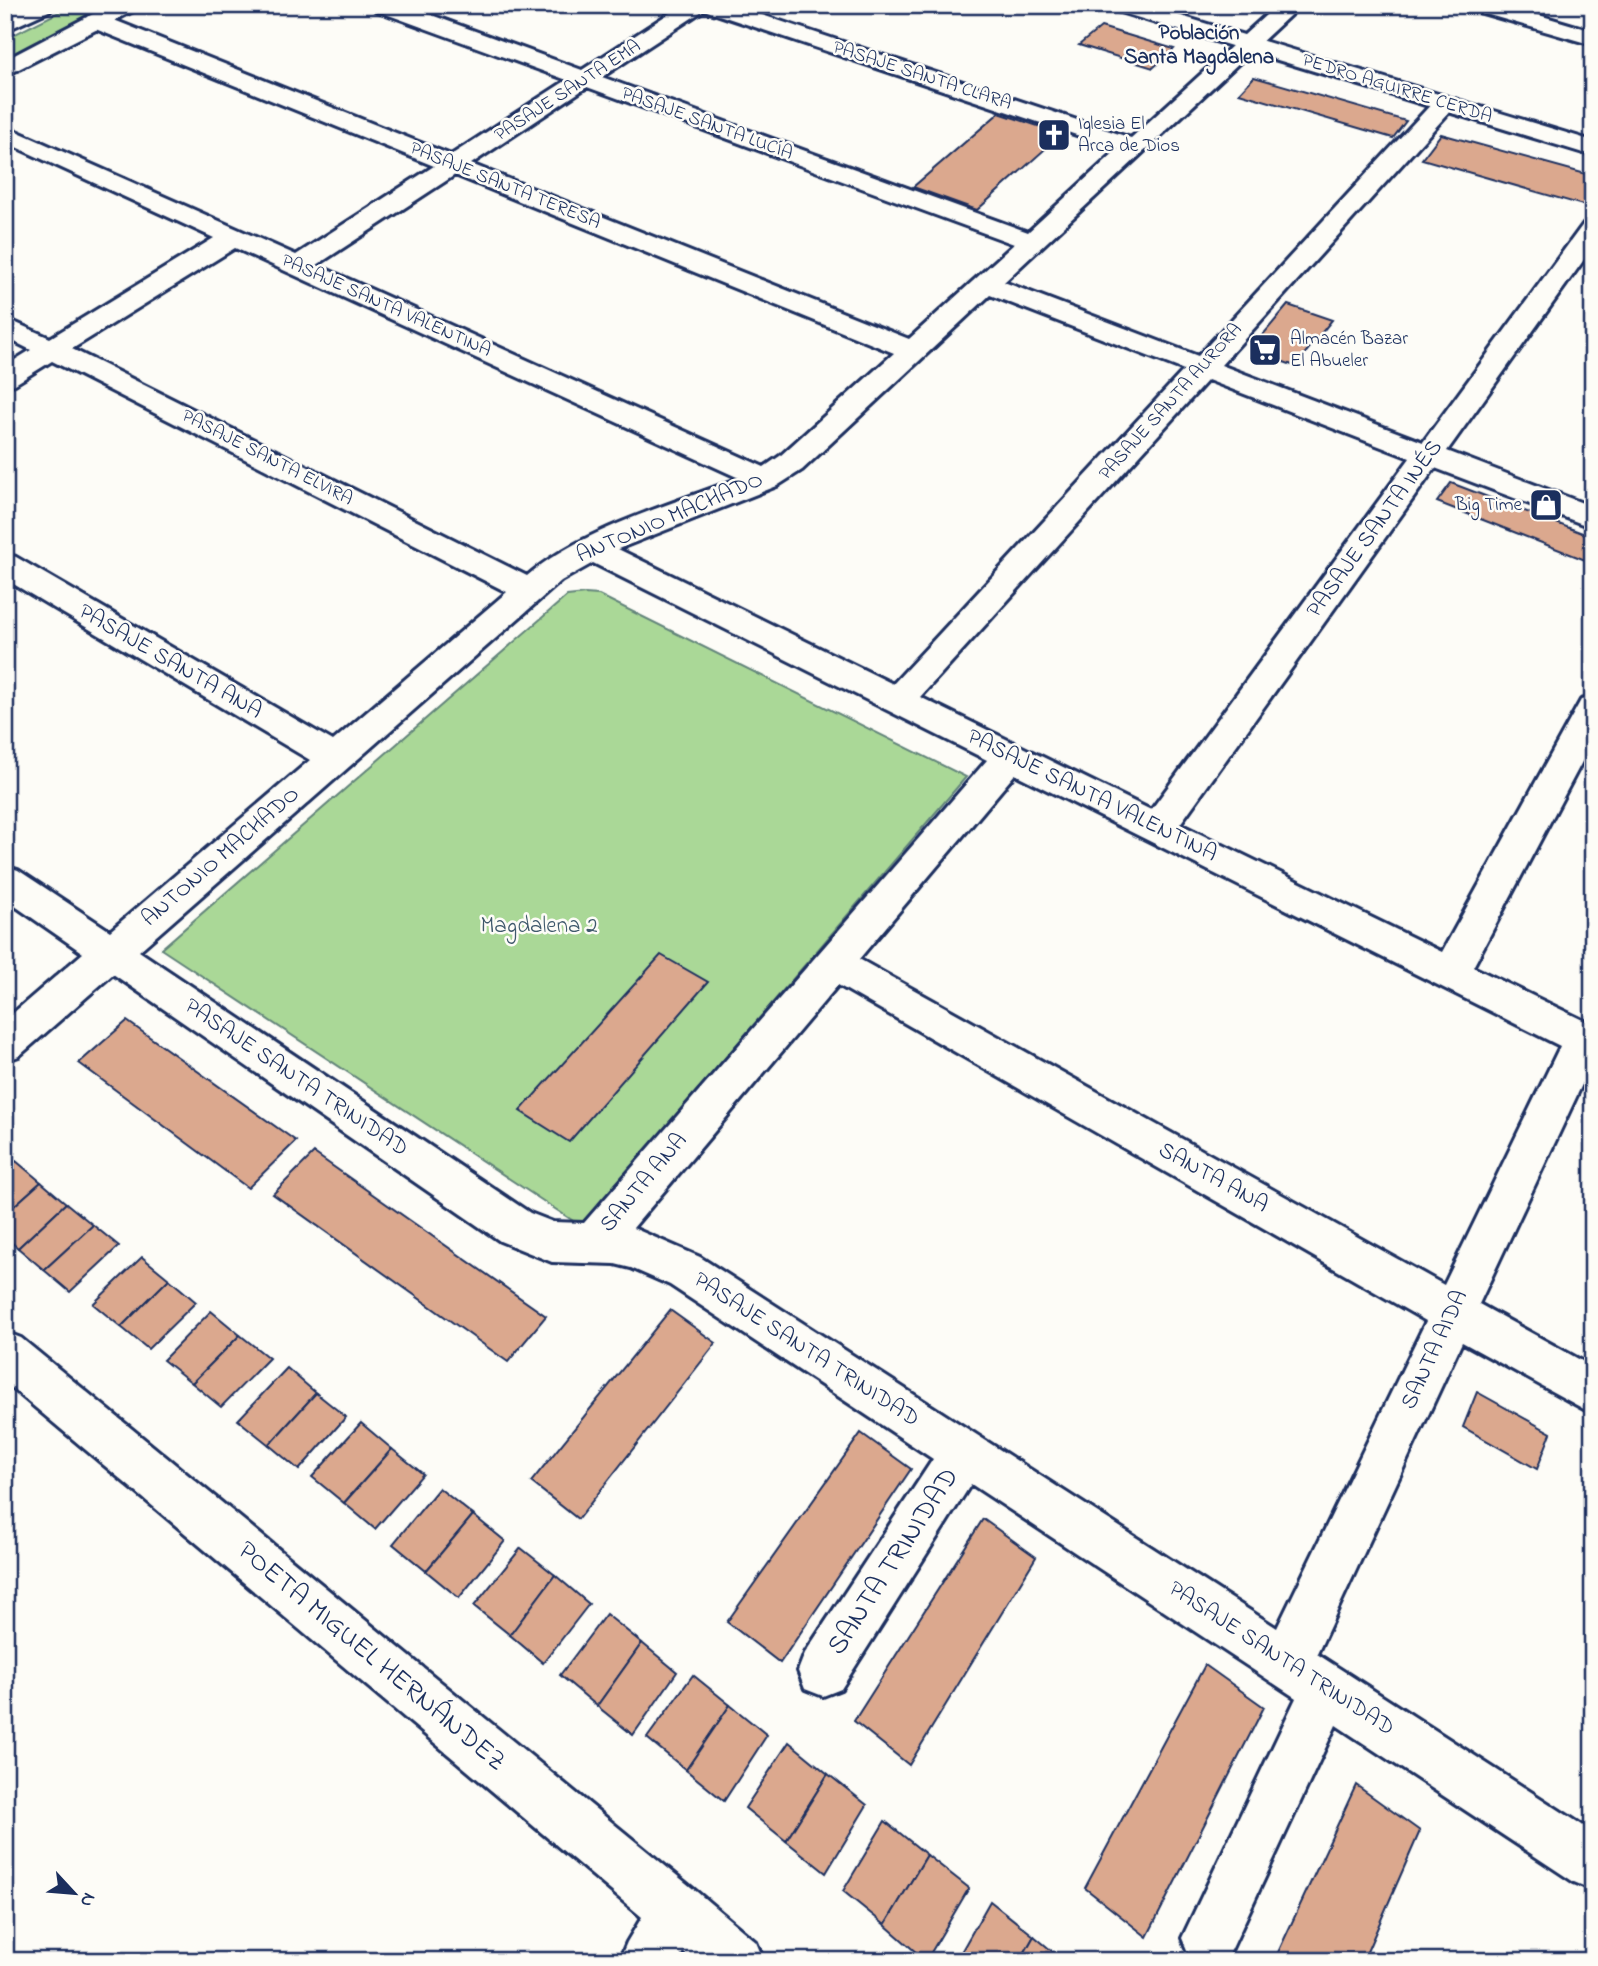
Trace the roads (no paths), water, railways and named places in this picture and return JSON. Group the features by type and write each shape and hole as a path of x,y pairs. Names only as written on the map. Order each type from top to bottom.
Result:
{"street":[{"path":"5,24 43,5"},
{"path":"5,69 127,5"},
{"name":"PASAJE SANTA LUCÍA","path":"383,5 1032,242"},
{"name":"PASAJE SANTA EMA","path":"298,266 587,80 697,5"},
{"name":"PASAJE SANTA CLARA","path":"709,5 1135,147"},
{"name":"PEDRO AGUIRRE CERDA","path":"1121,5 1593,149"},
{"name":"ANTONIO MACHADO","path":"5,1044 529,590 564,563 591,549 766,479 804,452 1290,5"},
{"path":"1480,5 1593,38"},
{"name":"PASAJE SANTA TERESA","path":"96,21 914,351"},
{"name":"PASAJE SANTA AURORA","path":"898,701 1444,104"},
{"name":"PASAJE SANTA VALENTINA","path":"5,133 766,479"},
{"name":"PASAJE SANTA INÉS","path":"1157,828 1593,228"},
{"path":"5,378 234,237"},
{"path":"986,284 1593,518"},
{"name":"PASAJE SANTA ELVIRA","path":"5,326 529,590"},
{"name":"PASAJE SANTA VALENTINA","path":"591,549 1588,1041"},
{"name":"PASAJE SANTA ANA","path":"5,565 334,758"},
{"path":"1450,973 1593,709"},
{"name":"SANTA ANA","path":"593,1244 1010,755"},
{"name":"PASAJE SANTA TRINIDAD","path":"5,880 515,1227 552,1242 615,1244 636,1249 685,1271 1593,1863"},
{"name":"SANTA ANA","path":"832,963 1593,1392"},
{"name":"SANTA AIDA","path":"1209,1938 1307,1675 1453,1313 1588,1041"},
{"name":"POETA MIGUEL HERNÁNDEZ","path":"5,1353 737,1961"},
{"name":"SANTA TRINIDAD","path":"824,1671 964,1453"},
{"path":"646,1961 678,1911"}],"place":[{"name":"Iglesia El Arca de Dios","path":"1054,135"},
{"name":"Almacén Bazar El Abueler","path":"1265,350"},
{"name":"Big Time","path":"1546,505"}],"district":[{"name":"Población Santa Magdalena","path":"1199,46"}],"park label":[{"name":"Magdalena 2","path":"539,926"}]}
